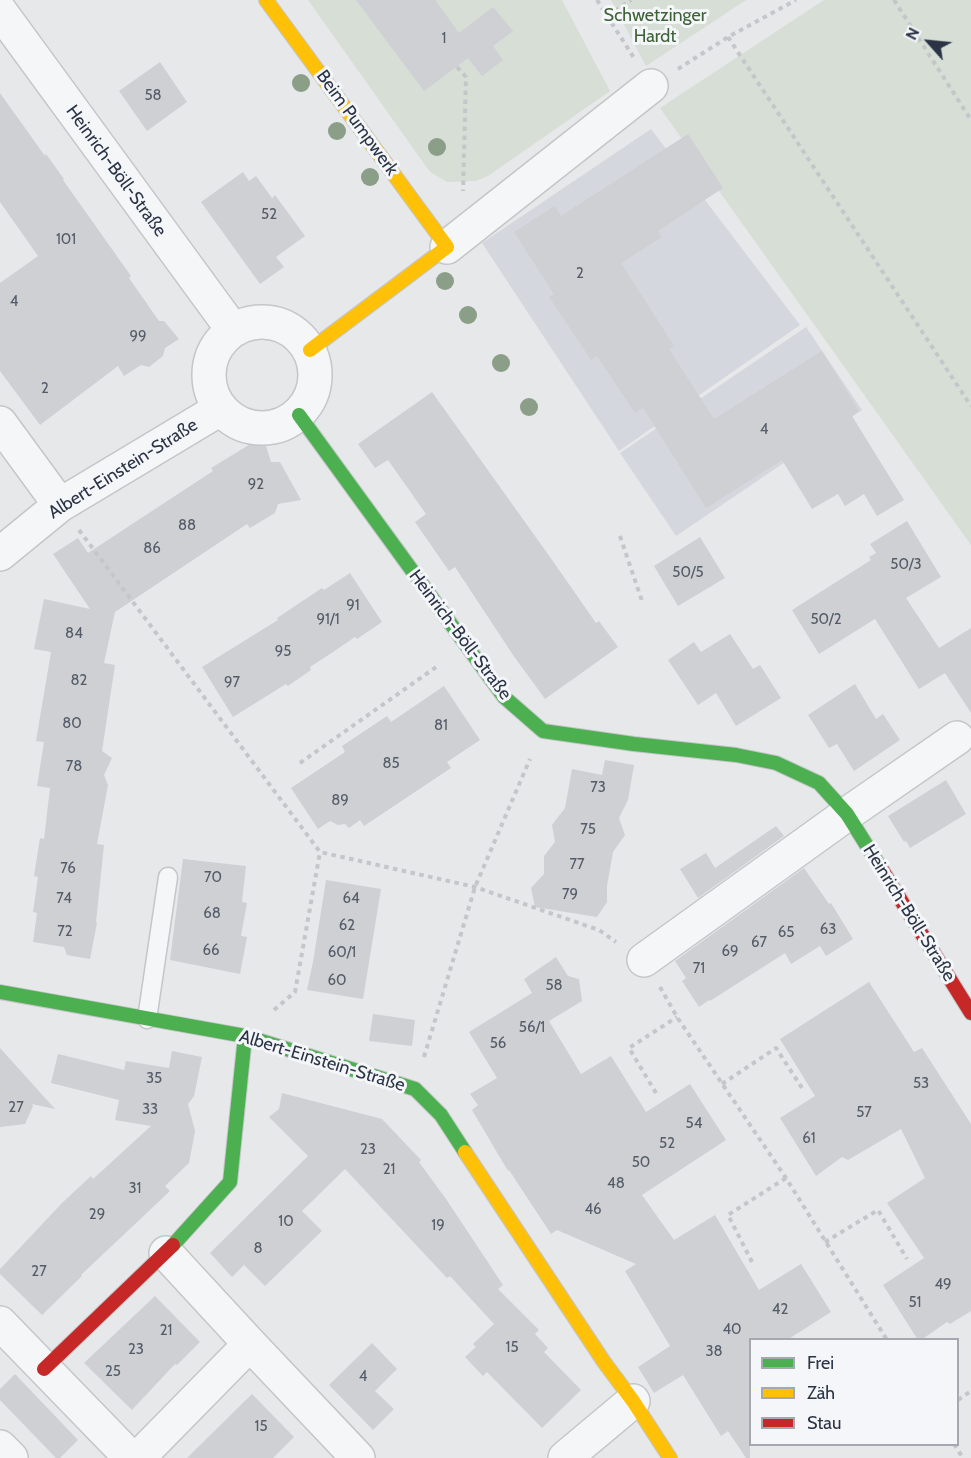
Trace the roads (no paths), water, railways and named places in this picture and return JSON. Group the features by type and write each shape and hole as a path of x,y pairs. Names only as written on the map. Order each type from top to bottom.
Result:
{"street":[{"name":"Beim Pumpwerk","path":"266,0 455,240"},
{"name":"Heinrich-Böll-Straße","path":"0,11 233,330"},
{"path":"310,350 651,86"},
{"path":"261,322 289,329 310,350 316,372 312,395 299,414 273,428 243,426 220,409 208,382 213,353 233,330 261,322"},
{"name":"Albert-Einstein-Straße","path":"0,554 60,505 220,409"},
{"name":"Heinrich-Böll-Straße","path":"299,414 504,697 543,731 736,755 776,763 819,783 847,814 971,1013"},
{"path":"0,423 60,505"},
{"path":"644,960 957,738"},
{"name":"Albert-Einstein-Straße","path":"0,992 245,1036 415,1089 441,1115 670,1458"},
{"path":"44,1369 166,1253 230,1182 245,1036"},
{"path":"166,1253 349,1455"},
{"path":"0,1323 131,1458"},
{"path":"138,1458 250,1344"},
{"path":"565,1458 633,1401"},
{"path":"0,1447 10,1458"}],"lane":[{"path":"147,1019 168,877"}],"park label":[{"name":"Schwetzinger Hardt","path":"655,26"}]}
